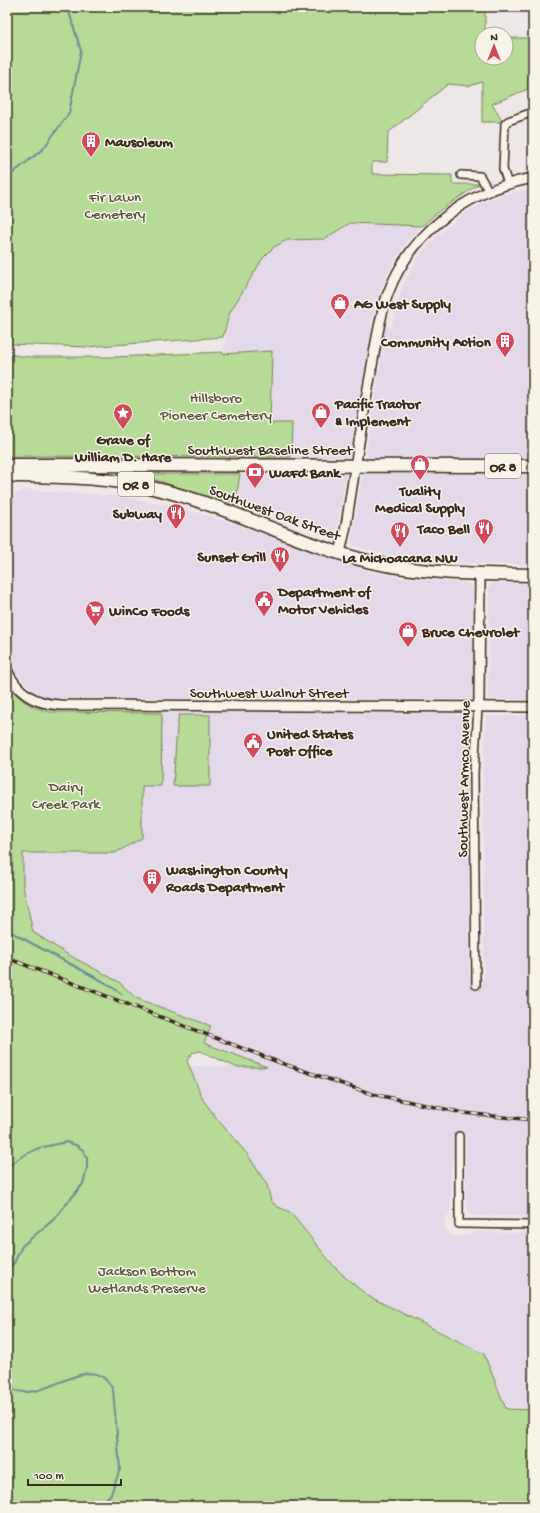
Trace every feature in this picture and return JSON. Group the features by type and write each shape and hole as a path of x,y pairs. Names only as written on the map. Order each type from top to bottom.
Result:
{"highway":[{"name":"Southwest Baseline Street","path":"7,468 14,465 533,466"},
{"name":"Southwest Oak Street","path":"7,472 14,476 76,477 106,480 165,491 199,501 340,553 369,562 434,572 533,574"}],"street":[{"path":"508,184 503,169 505,124 508,121 533,112"},
{"path":"461,175 480,176 488,190"},
{"path":"340,553 378,332 390,289 400,269 413,249 441,219 467,201 488,190 533,178"},
{"name":"Southwest Armco Avenue","path":"476,984 474,773 479,699 480,574"},
{"name":"Southwest Walnut Street","path":"7,670 13,682 25,694 47,704 60,705 533,707"},
{"path":"459,1136 459,1224 533,1225"}],"shaded area":[{"path":"533,188 533,459 369,458 366,453 384,340 372,341 349,457 291,457 292,423 270,423 272,351 223,354 230,312 263,258 274,247 286,240 324,239 350,223 422,226 407,242 388,272 378,298 370,328 391,327 403,285 419,256 439,234 466,212 487,201"},
{"path":"240,474 346,475 336,531 324,534 236,500"},
{"path":"363,474 533,474 533,564 489,564 430,561 380,553 351,545"},
{"path":"25,490 118,496 186,509 226,521 367,571 400,577 466,583 470,585 473,590 473,699 56,698 40,695 28,686 16,671 11,654 13,501 14,496 18,492"},
{"path":"494,583 533,584 533,700 488,699 489,588 490,585"},
{"path":"160,711 468,715 469,978 484,978 483,773 486,716 533,716 533,1216 475,1216 470,1214 466,1203 465,1134 456,1134 455,1153 451,1170 451,1210 444,1223 448,1234 457,1237 476,1232 533,1233 533,1410 506,1409 484,1354 368,1296 346,1278 290,1212 278,1207 271,1201 267,1185 248,1155 203,1100 188,1066 266,1067 204,1042 211,1026 136,998 119,982 67,954 33,932 23,886 23,853 115,853 141,786 162,715"}],"green space":[{"name":"Fir Lawn Cemetery","path":"7,7 485,7 485,26 474,26 474,66 514,66 514,38 533,38 533,67 529,67 528,89 492,104 502,121 501,122 482,122 482,82 469,86 448,84 388,133 387,162 372,162 372,174 452,175 452,184 479,184 439,211 422,226 350,223 324,239 287,240 274,247 263,258 230,312 223,337 86,347 7,343"},
{"name":"Hillsboro Pioneer Cemetery","path":"272,351 270,423 292,423 291,457 7,456 7,354 29,357 115,357"},
{"path":"121,474 240,474 235,506 159,481"},
{"path":"7,684 20,698 26,702 37,708 50,712 160,713 162,715 161,786 142,786 142,838 115,853 23,853 23,886 33,932 67,954 119,982 136,998 211,1026 204,1043 267,1067 236,1067 200,1051 192,1053 187,1061 203,1100 248,1155 267,1185 271,1201 278,1207 290,1212 333,1265 368,1296 484,1354 506,1409 533,1410 533,1506 7,1506"},
{"path":"179,715 210,715 210,786 173,786"}],"waterway":[{"path":"7,181 13,173 43,149 69,113 81,51 69,12 69,7"},
{"path":"7,930 104,982 122,994"},
{"path":"7,1167 24,1155 39,1148 66,1142 76,1145 83,1150 87,1158 87,1168 83,1184 53,1220 22,1246 14,1263 7,1270"},
{"path":"7,1387 21,1392 36,1391 79,1375 92,1373 103,1378 113,1390 120,1469 111,1494 99,1506"}],"railway":[{"path":"7,958 278,1062 372,1094 464,1113 533,1120"}],"place":[{"name":"Mausoleum","path":"91,158"},
{"name":"AG West Supply","path":"340,320"},
{"name":"Community Action","path":"505,358"},
{"name":"Pacific Tractor & Implement","path":"321,429"},
{"name":"Grave of William D. Hare","path":"123,430"},
{"name":"Tuality Medical Supply","path":"420,481"},
{"name":"WaFd Bank","path":"255,489"},
{"name":"Subway","path":"176,530"},
{"name":"Taco Bell","path":"484,545"},
{"name":"La Michoacana NW","path":"400,548"},
{"name":"Sunset Grill","path":"280,573"},
{"name":"Department of Motor Vehicles","path":"264,617"},
{"name":"WinCo Foods","path":"95,627"},
{"name":"Bruce Chevrolet","path":"408,648"},
{"name":"United States Post Office","path":"253,759"},
{"name":"Washington County Roads Department","path":"152,895"}],"park label":[{"name":"Dairy Creek Park","path":"66,794"},
{"name":"Jackson Bottom Wetlands Preserve","path":"147,1278"}]}
